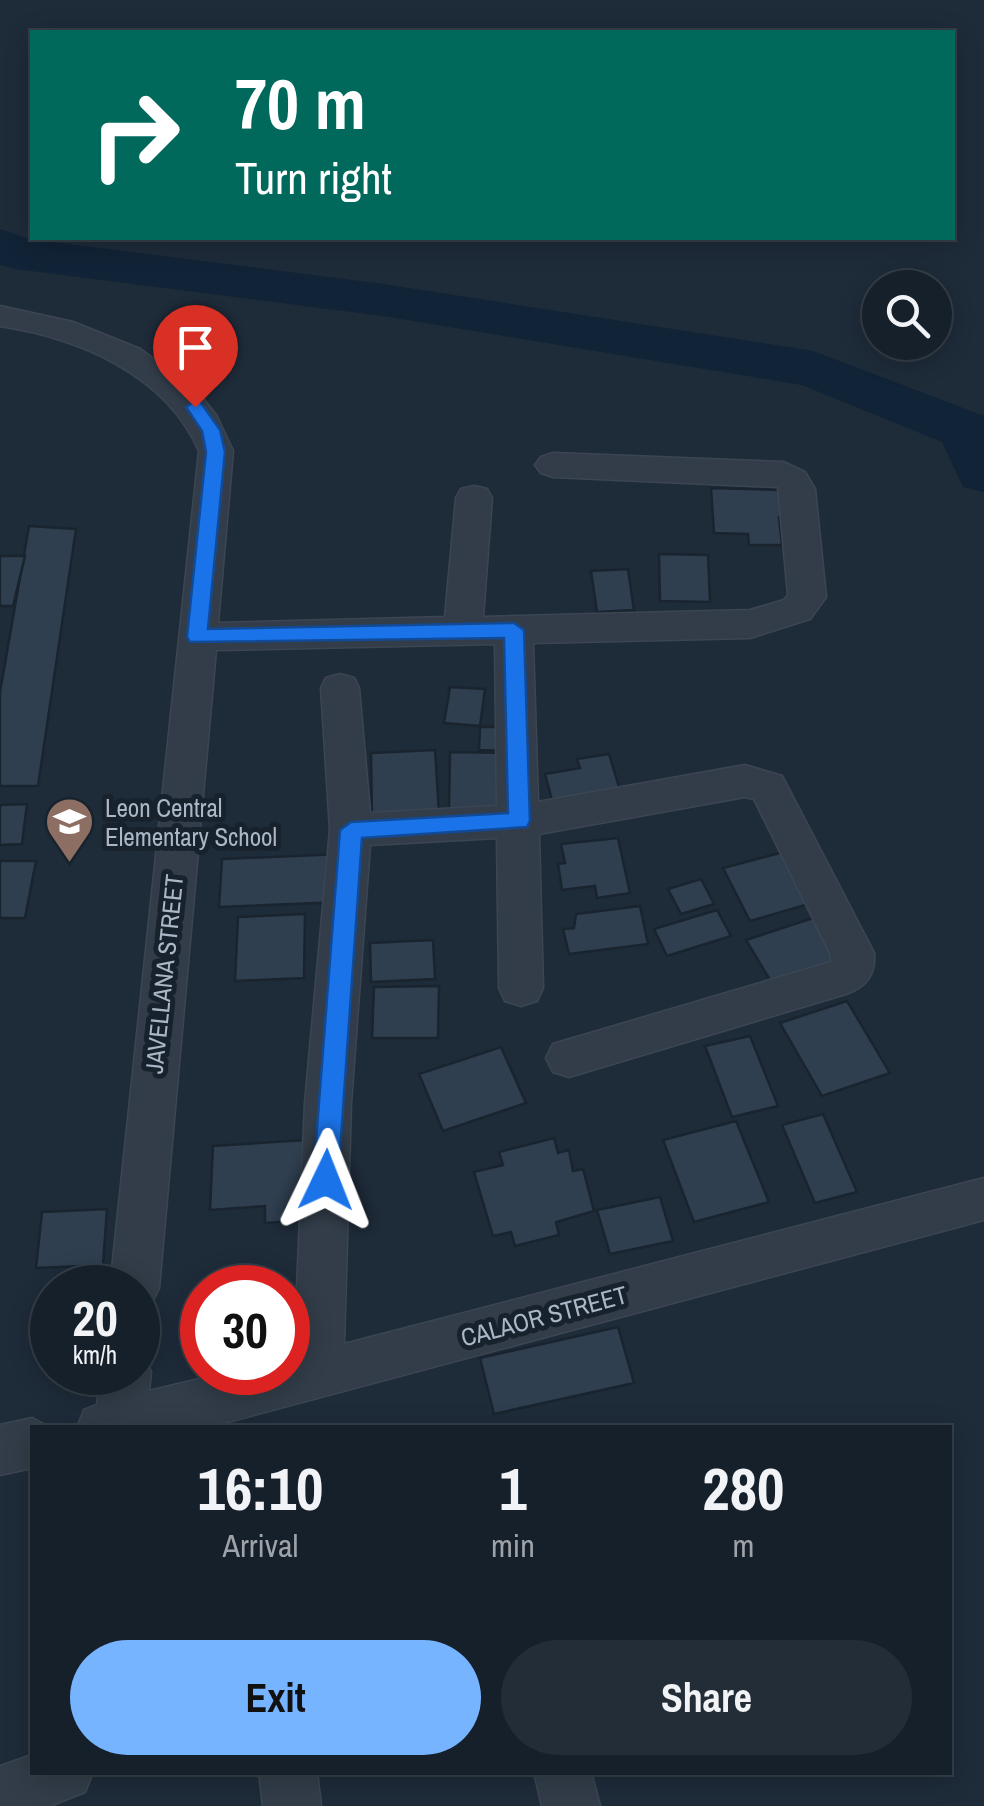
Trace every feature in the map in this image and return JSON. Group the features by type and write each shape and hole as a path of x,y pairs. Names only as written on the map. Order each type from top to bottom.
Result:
{"street":[{"name":"JAVELLANA STREET","path":"0,316 88,337 172,385 211,430 216,452 136,1265"},
{"path":"197,637 750,624 797,610 808,598 797,489 794,480 784,474 553,465"},
{"path":"463,630 474,498"},
{"path":"514,630 521,988"},
{"path":"318,1376 328,1102 351,830 340,688"},
{"path":"351,830 519,821 756,781 768,787 852,954 853,966 846,976 569,1058"},
{"name":"CALAOR STREET","path":"111,1425 251,1410 318,1376 984,1199"},
{"path":"111,1425 119,1395"},
{"path":"0,1450 30,1443"},
{"path":"0,1795 57,1775"},
{"path":"288,1775 292,1806"},
{"path":"563,1775 571,1806"}],"building":[{"path":"711,488 784,490 787,517 779,517 782,545 749,545 748,534 714,533"},
{"path":"29,526 76,529 38,786 0,786 0,692"},
{"path":"659,554 708,555 710,602 660,601"},
{"path":"0,556 25,556 13,606 0,606"},
{"path":"628,569 634,610 597,612 591,571"},
{"path":"450,687 485,689 480,726 444,723"},
{"path":"480,727 516,727 515,751 479,750"},
{"path":"435,750 439,813 372,816 371,753"},
{"path":"450,752 511,753 510,809 449,809"},
{"path":"609,754 623,800 552,800 545,774 580,768 577,759"},
{"path":"27,804 22,844 0,845 0,805"},
{"path":"618,838 630,893 597,898 595,886 562,890 558,864 565,863 561,844"},
{"path":"791,850 819,901 750,921 723,868"},
{"path":"342,854 342,902 219,907 222,859"},
{"path":"0,861 36,861 25,918 0,918"},
{"path":"701,879 714,904 681,914 668,889"},
{"path":"640,906 648,944 569,954 563,929 574,928 576,914"},
{"path":"717,910 731,936 667,956 654,929"},
{"path":"305,914 304,978 235,981 238,917"},
{"path":"813,918 846,972 779,995 746,940"},
{"path":"433,940 435,979 371,982 370,943"},
{"path":"439,986 438,1038 372,1038 374,987"},
{"path":"847,1001 890,1073 822,1096 780,1023"},
{"path":"750,1036 778,1106 732,1117 705,1046"},
{"path":"501,1047 526,1103 443,1131 419,1074"},
{"path":"823,1114 857,1192 815,1203 782,1125"},
{"path":"736,1121 769,1202 694,1222 663,1140"},
{"path":"554,1138 558,1153 569,1150 573,1171 583,1169 594,1211 556,1222 559,1235 515,1246 511,1232 493,1236 474,1172 503,1165 499,1152"},
{"path":"306,1140 306,1220 265,1223 265,1206 210,1210 213,1146"},
{"path":"660,1197 673,1241 610,1254 597,1210"},
{"path":"107,1209 103,1265 36,1265 42,1212"},
{"path":"618,1327 634,1383 494,1414 480,1358"}],"waterway":[{"path":"0,244 16,253 383,300 813,369 966,430 984,473"}],"place":[{"name":"Leon Central Elementary School","path":"70,864"}],"route":[{"path":"195,407 211,430 216,452 197,637 514,630 519,821 351,830 328,1102 326,1180"}]}
